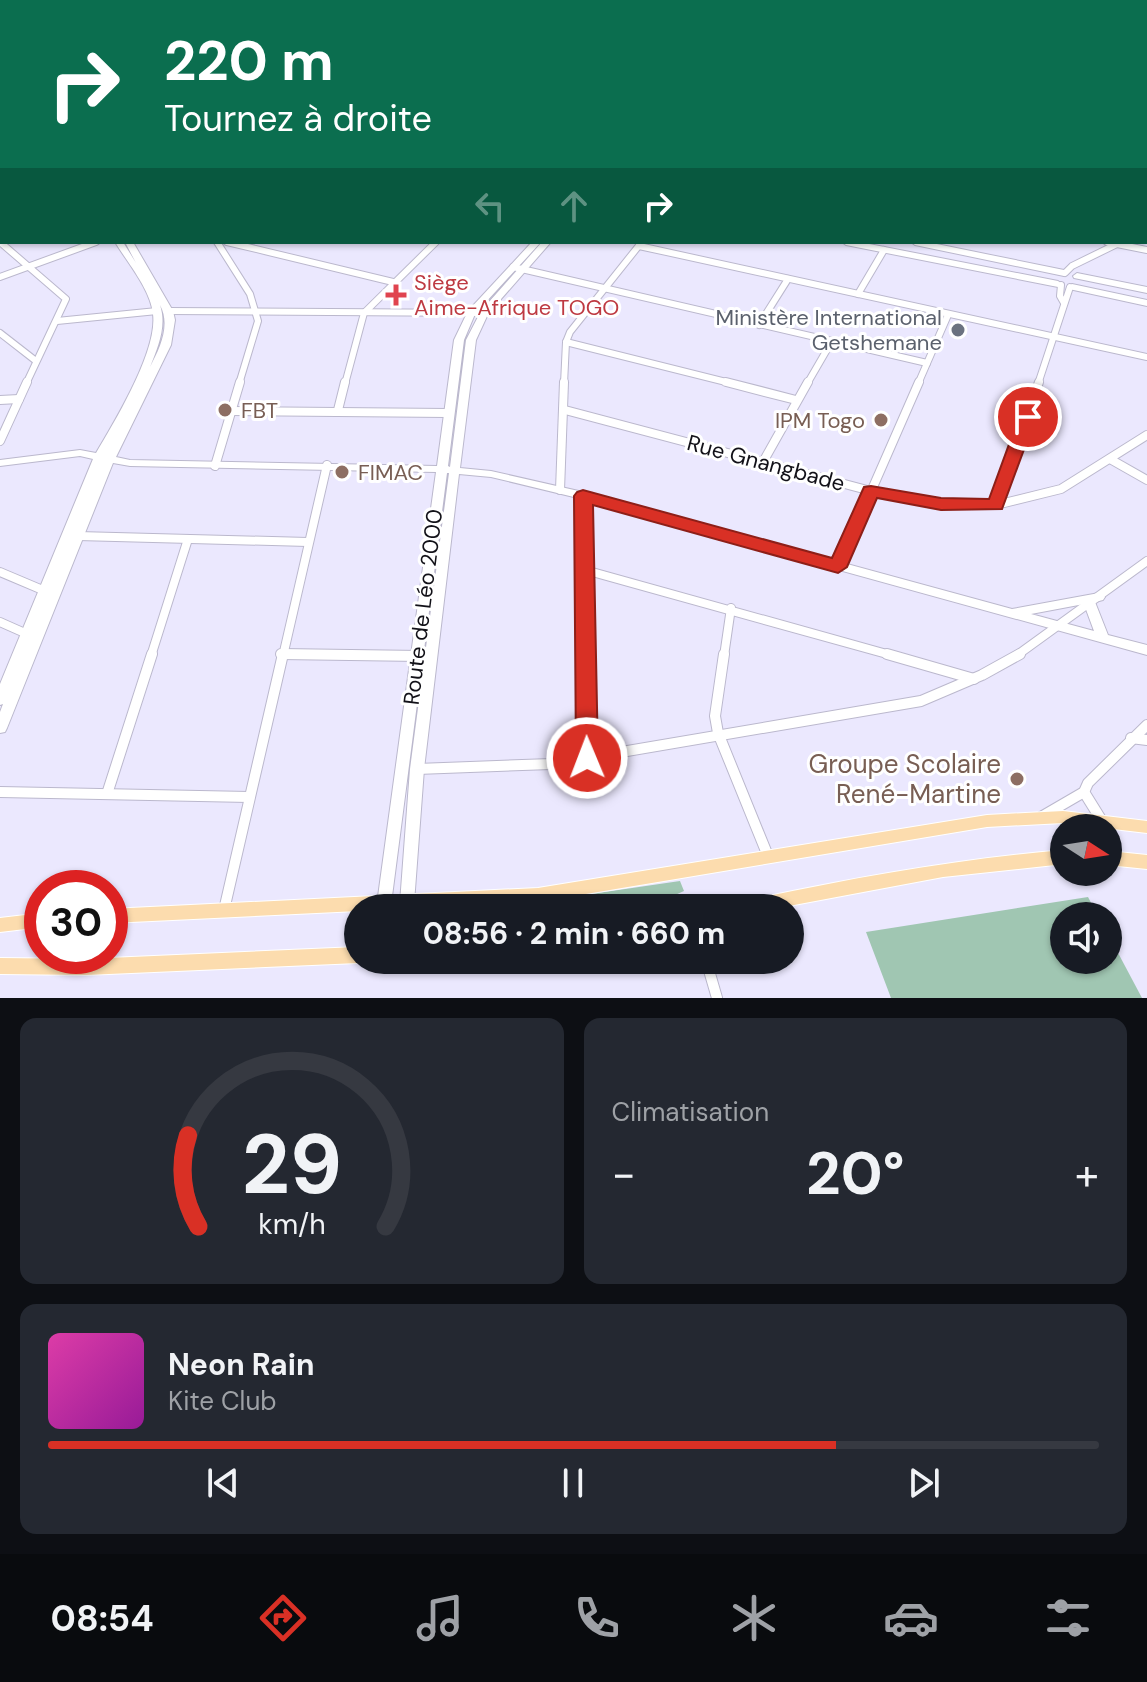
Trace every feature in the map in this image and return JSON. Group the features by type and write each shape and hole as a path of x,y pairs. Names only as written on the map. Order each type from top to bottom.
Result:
{"main road":[{"path":"538,894 955,824 1050,819"},
{"path":"1122,824 1147,827"},
{"path":"804,896 900,876 988,863 1050,858"},
{"path":"1122,859 1147,862"},
{"path":"128,915 344,907"},
{"path":"0,925 24,922"},
{"path":"0,966 74,967 344,956"}],"street":[{"path":"0,441 66,299 2,244"},
{"path":"0,277 90,244"},
{"path":"0,728 2,706 45,591 104,458 166,345 170,320 120,244"},
{"path":"130,244 162,311"},
{"path":"215,466 258,321 257,311 218,244"},
{"path":"235,244 393,282"},
{"path":"338,410 364,313 432,244"},
{"name":"Route de Léo 2000","path":"408,894 424,656 446,469 471,340 484,313 536,244"},
{"name":"Route de Léo 2000","path":"446,469 448,413 461,329 471,313 545,244"},
{"path":"560,490 566,342 640,244 1147,357"},
{"path":"856,244 1147,303"},
{"path":"925,244 1064,273 1076,272 1147,290"},
{"path":"1076,272 1118,244"},
{"path":"1123,244 1147,250"},
{"path":"858,294 884,250"},
{"path":"518,268 927,363"},
{"path":"1065,286 1081,283 1076,272"},
{"path":"996,505 1064,303 1068,300 1065,286 1054,277 1064,273"},
{"path":"759,325 788,279"},
{"path":"57,321 162,311 484,313"},
{"path":"838,567 948,315"},
{"path":"0,333 36,361"},
{"path":"763,462 832,341"},
{"path":"566,342 796,400"},
{"path":"0,400 19,399"},
{"name":"Rue Gnangbade","path":"565,410 871,491 941,504 996,505 1061,489 1147,435"},
{"path":"232,411 448,413"},
{"path":"0,463 80,453 104,458 215,466 327,465 446,469 560,490 1147,650"},
{"path":"2,706 78,536 104,458"},
{"path":"1110,459 1147,480"},
{"path":"224,910 327,465"},
{"path":"583,496 587,758"},
{"path":"78,536 308,542"},
{"path":"107,794 188,539"},
{"path":"417,769 509,768 587,758 718,733 921,701 952,691 1059,627 1147,561"},
{"path":"585,570 731,608 974,679"},
{"path":"0,572 45,591"},
{"path":"1009,613 1094,601"},
{"path":"1094,601 1103,638"},
{"path":"731,608 715,716 718,733 768,856"},
{"path":"0,622 27,634"},
{"path":"281,654 424,656"},
{"name":"Route de Léo 2000","path":"379,894 424,656"},
{"path":"1039,818 1084,792 1088,783 1147,725"},
{"path":"1131,738 1147,740"},
{"path":"0,792 249,797"},
{"path":"1084,792 1098,814"},
{"path":"710,974 717,998"}],"green space":[{"path":"680,881 684,891 677,894 591,894"},
{"path":"1088,897 1091,902 1056,902"},
{"path":"1050,903 1050,974 1122,974 1122,960 1142,998 891,998 866,932"}],"place":[{"name":"Siège Aime-Afrique TOGO","path":"396,295"},
{"name":"Ministère International Getshemane","path":"958,330"},
{"name":"FBT","path":"225,410"},
{"name":"IPM Togo","path":"881,420"},
{"name":"FIMAC","path":"342,472"},
{"name":"Groupe Scolaire René-Martine","path":"1017,779"}],"route":[{"path":"587,758 583,496 838,567 871,491 941,504 996,505 1028,417"}]}
